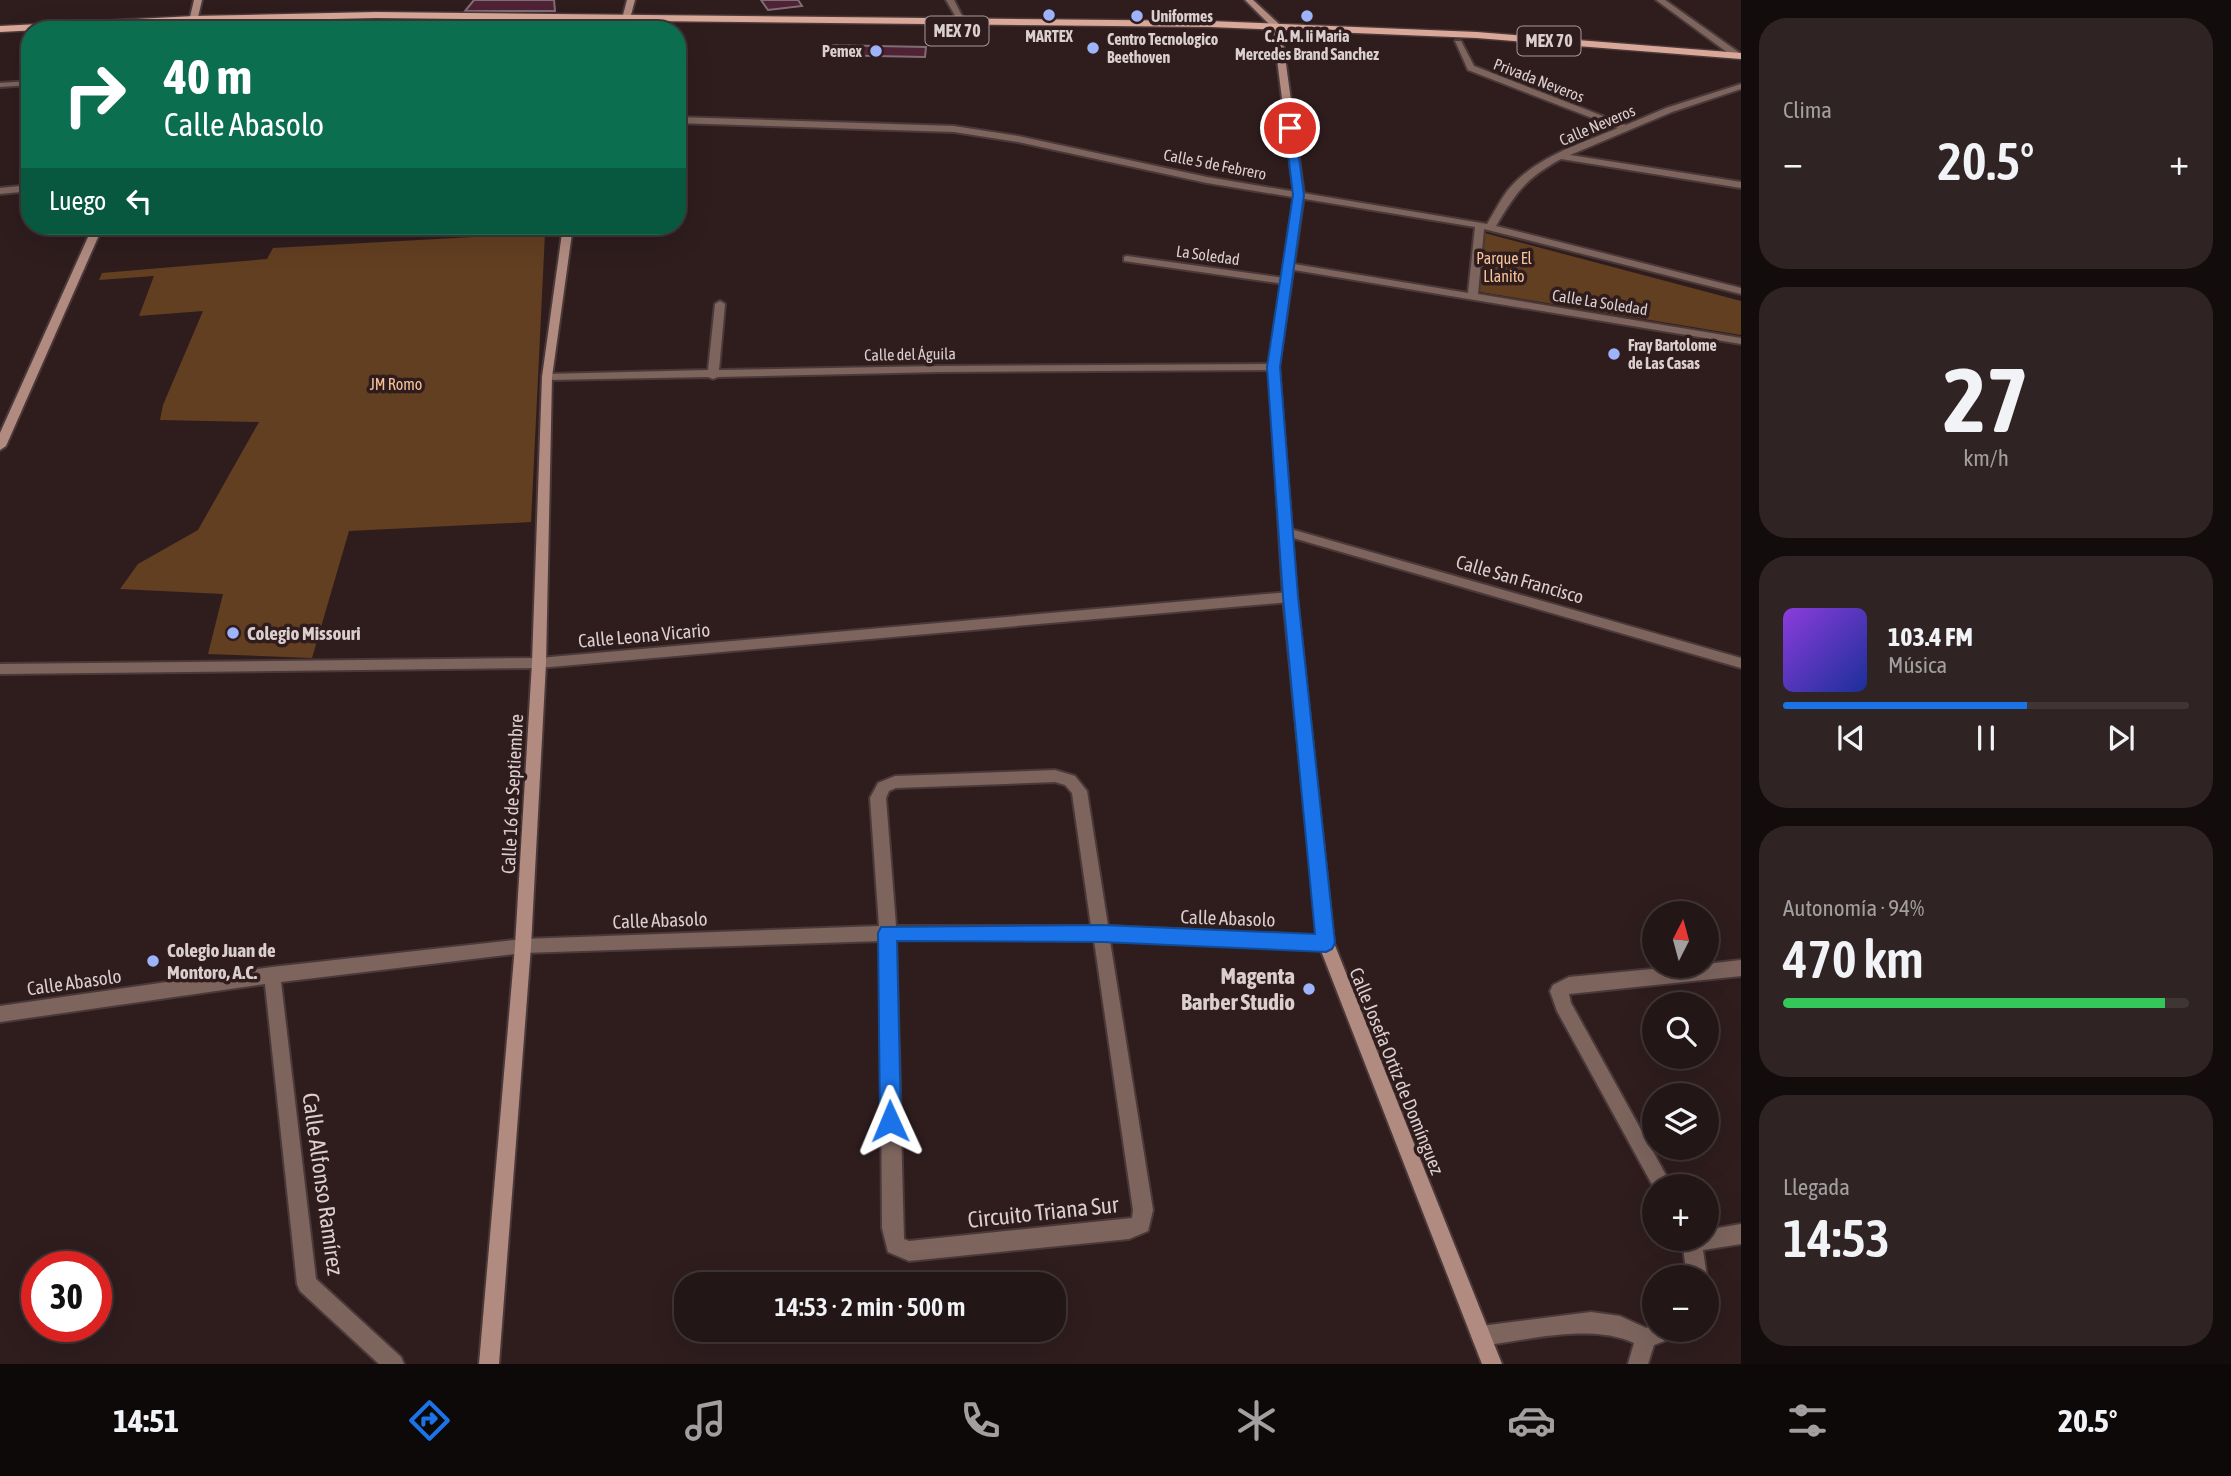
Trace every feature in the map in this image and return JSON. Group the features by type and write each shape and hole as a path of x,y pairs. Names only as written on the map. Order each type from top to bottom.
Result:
{"main road":[{"path":"193,21 198,0"},
{"path":"627,21 631,0"},
{"path":"1249,0 1276,30"},
{"name":"MEX 70","path":"266,21 376,15 543,21"},
{"name":"MEX 70","path":"686,24 963,22 1464,34 1740,59"},
{"name":"MEX 70","path":"686,25 1276,30 1740,59"},
{"name":"MEX 70","path":"0,29 21,29"},
{"name":"Calle Josefa Ortiz de Domínguez","path":"1276,30 1299,195 1273,367 1290,597 1326,943 1492,1364"},
{"path":"0,39 21,38"},
{"path":"0,446 94,235"},
{"name":"Calle 16 de Septiembre","path":"489,1364 523,946 539,663 547,377 567,235"}],"street":[{"path":"950,0 963,22"},
{"path":"1660,0 1740,59"},
{"name":"Privada Neveros","path":"1458,43 1471,68 1625,128"},
{"path":"0,85 21,84"},
{"name":"Calle Neveros","path":"1485,226 1511,192 1534,170 1625,128 1741,86"},
{"name":"Calle 5 de Febrero","path":"686,120 954,130 1018,139 1207,180 1485,226 1741,291"},
{"path":"1560,156 1741,185"},
{"path":"0,191 21,189"},
{"path":"1473,296 1485,226"},
{"name":"La Soledad","path":"1127,259 1285,281"},
{"name":"Calle La Soledad","path":"1288,266 1741,341"},
{"path":"713,376 720,304"},
{"name":"Calle del Águila","path":"547,377 713,376 940,369 1273,367"},
{"name":"Calle San Francisco","path":"1287,532 1741,663"},
{"name":"Calle Leona Vicario","path":"0,669 539,663 1290,597"},
{"name":"Circuito Triana Sur","path":"1055,776 1070,780 1079,791 1102,933 1143,1210 1141,1224 1129,1229 909,1251 895,1245 892,1228 888,933 878,798 883,788 895,782 1055,776"},
{"name":"Calle Abasolo","path":"0,1014 272,975 523,946 888,933 1102,933 1326,943"},
{"path":"1656,1174 1563,1005 1559,991 1569,985 1741,968"},
{"name":"Calle Alfonso Ramírez","path":"272,975 307,1284 394,1364"},
{"path":"1719,1237 1741,1234"},
{"path":"1481,1336 1591,1322 1620,1326 1642,1336"},
{"path":"1638,1364 1645,1342"}],"green space":[{"name":"Parque El Llanito","path":"1477,231 1741,301 1741,335 1474,291"},
{"name":"JM Romo","path":"545,235 531,522 349,531 312,658 208,654 223,594 120,589 138,564 198,530 259,422 160,420 163,405 203,311 139,316 154,276 99,280 102,273 267,259 273,248"}],"building":[{"path":"474,0 554,0 555,11 465,11"},
{"path":"761,0 798,0 802,6 768,10"},
{"name":"Pemex","path":"827,45 926,47 925,57 825,55"}],"place":[{"name":"MARTEX","path":"1049,15"},
{"name":"Uniformes","path":"1137,16"},
{"name":"C. A. M. Ii Maria Mercedes Brand Sanchez","path":"1307,16"},
{"name":"Centro Tecnologico Beethoven","path":"1093,48"},
{"name":"Pemex","path":"876,51"},
{"name":"Fray Bartolome de Las Casas","path":"1614,354"},
{"name":"Colegio Missouri","path":"233,633"},
{"name":"Colegio Juan de Montoro, A.C.","path":"153,961"},
{"name":"Magenta Barber Studio","path":"1309,989"}],"route":[{"path":"890,1121 888,933 1102,933 1326,943 1290,597 1273,367 1299,195 1290,128"}]}
